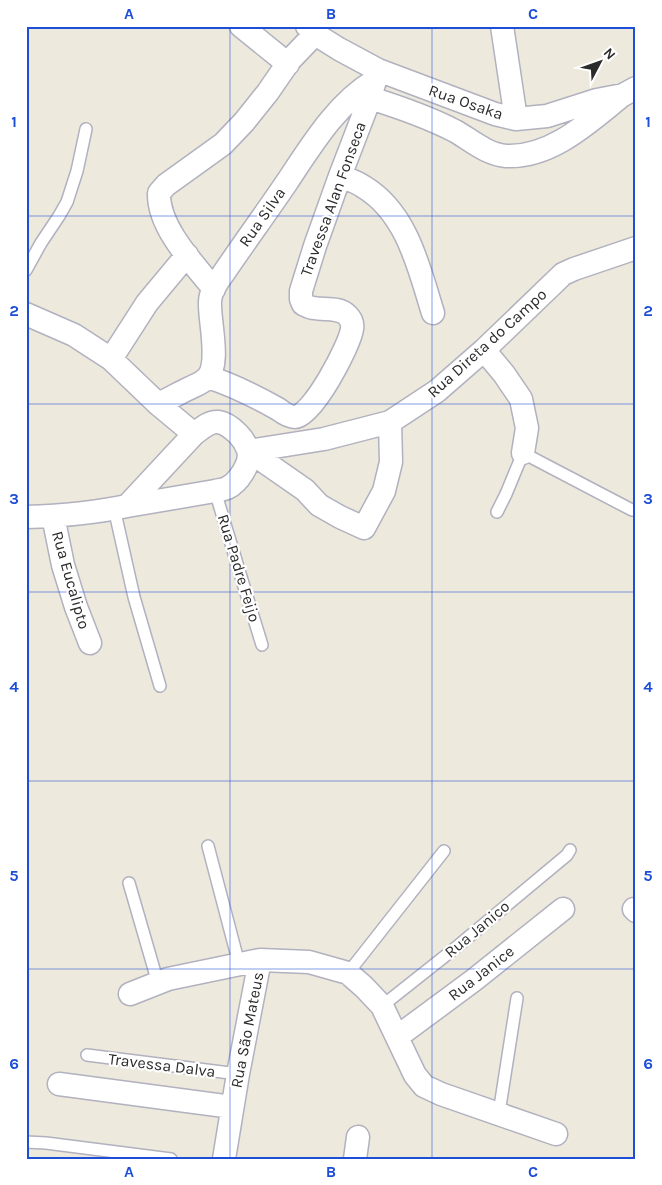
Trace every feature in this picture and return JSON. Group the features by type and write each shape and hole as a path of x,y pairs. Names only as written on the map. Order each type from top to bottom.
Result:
{"street":[{"path":"241,26 288,64"},
{"path":"502,26 516,118"},
{"path":"214,288 170,231 162,214 159,193 166,185 223,144 244,122 268,92 311,30"},
{"name":"Rua Osaka","path":"311,30 339,49 374,83 495,114 516,118 547,116 630,91"},
{"path":"374,83 416,113 456,131 476,145 504,156 538,151 558,142 581,128 630,91"},
{"name":"Travessa Alan Fonseca","path":"208,377 229,384 295,417 309,409 333,373 346,348 352,329 352,321 342,311 312,308 303,304 301,291 315,246 374,83"},
{"name":"Rua Silva","path":"208,377 212,371 213,362 210,302 214,288 296,169 342,107 363,88 374,83"},
{"path":"340,176 365,187 387,206 404,232 419,268 433,313"},
{"name":"Rua Direta do Campo","path":"248,451 324,439 390,422 437,391 484,350 563,274 636,248"},
{"path":"111,359 147,303 187,255"},
{"path":"26,314 74,335 111,359 158,404 194,434"},
{"path":"484,350 521,399 527,428 523,453"},
{"path":"158,404 200,384 208,377"},
{"path":"121,507 194,434 205,425 217,422 230,426 241,437 248,451 306,490 320,505 364,528 384,491 391,462 390,422"},
{"path":"26,517 53,516 121,507 226,489 242,474 247,464 248,451"},
{"name":"Rua Eucalipto","path":"53,516 63,565 76,608 90,643"},
{"name":"Rua Janice","path":"397,1037 474,980 563,909"},
{"path":"130,994 168,979 250,962"},
{"name":"Rua São Mateus","path":"224,1159 238,1074 250,962 309,962 348,973"},
{"path":"348,973 382,1006 415,1075 424,1086 441,1094 556,1134"},
{"path":"58,1084 232,1107"}],"lane":[{"path":"26,270 41,243 60,216 66,202 77,171 86,129"},
{"path":"497,512 523,453 632,510"},
{"name":"Rua Padre Feijo","path":"215,491 262,645"},
{"path":"121,507 134,596 160,686"},
{"path":"208,846 250,962"},
{"name":"Rua Janico","path":"382,1006 459,945 567,855 570,850"},
{"path":"348,973 444,851"},
{"path":"129,883 158,983"},
{"path":"499,1113 516,998"},
{"name":"Travessa Dalva","path":"87,1055 238,1074"},
{"path":"26,1142 171,1159"}]}
